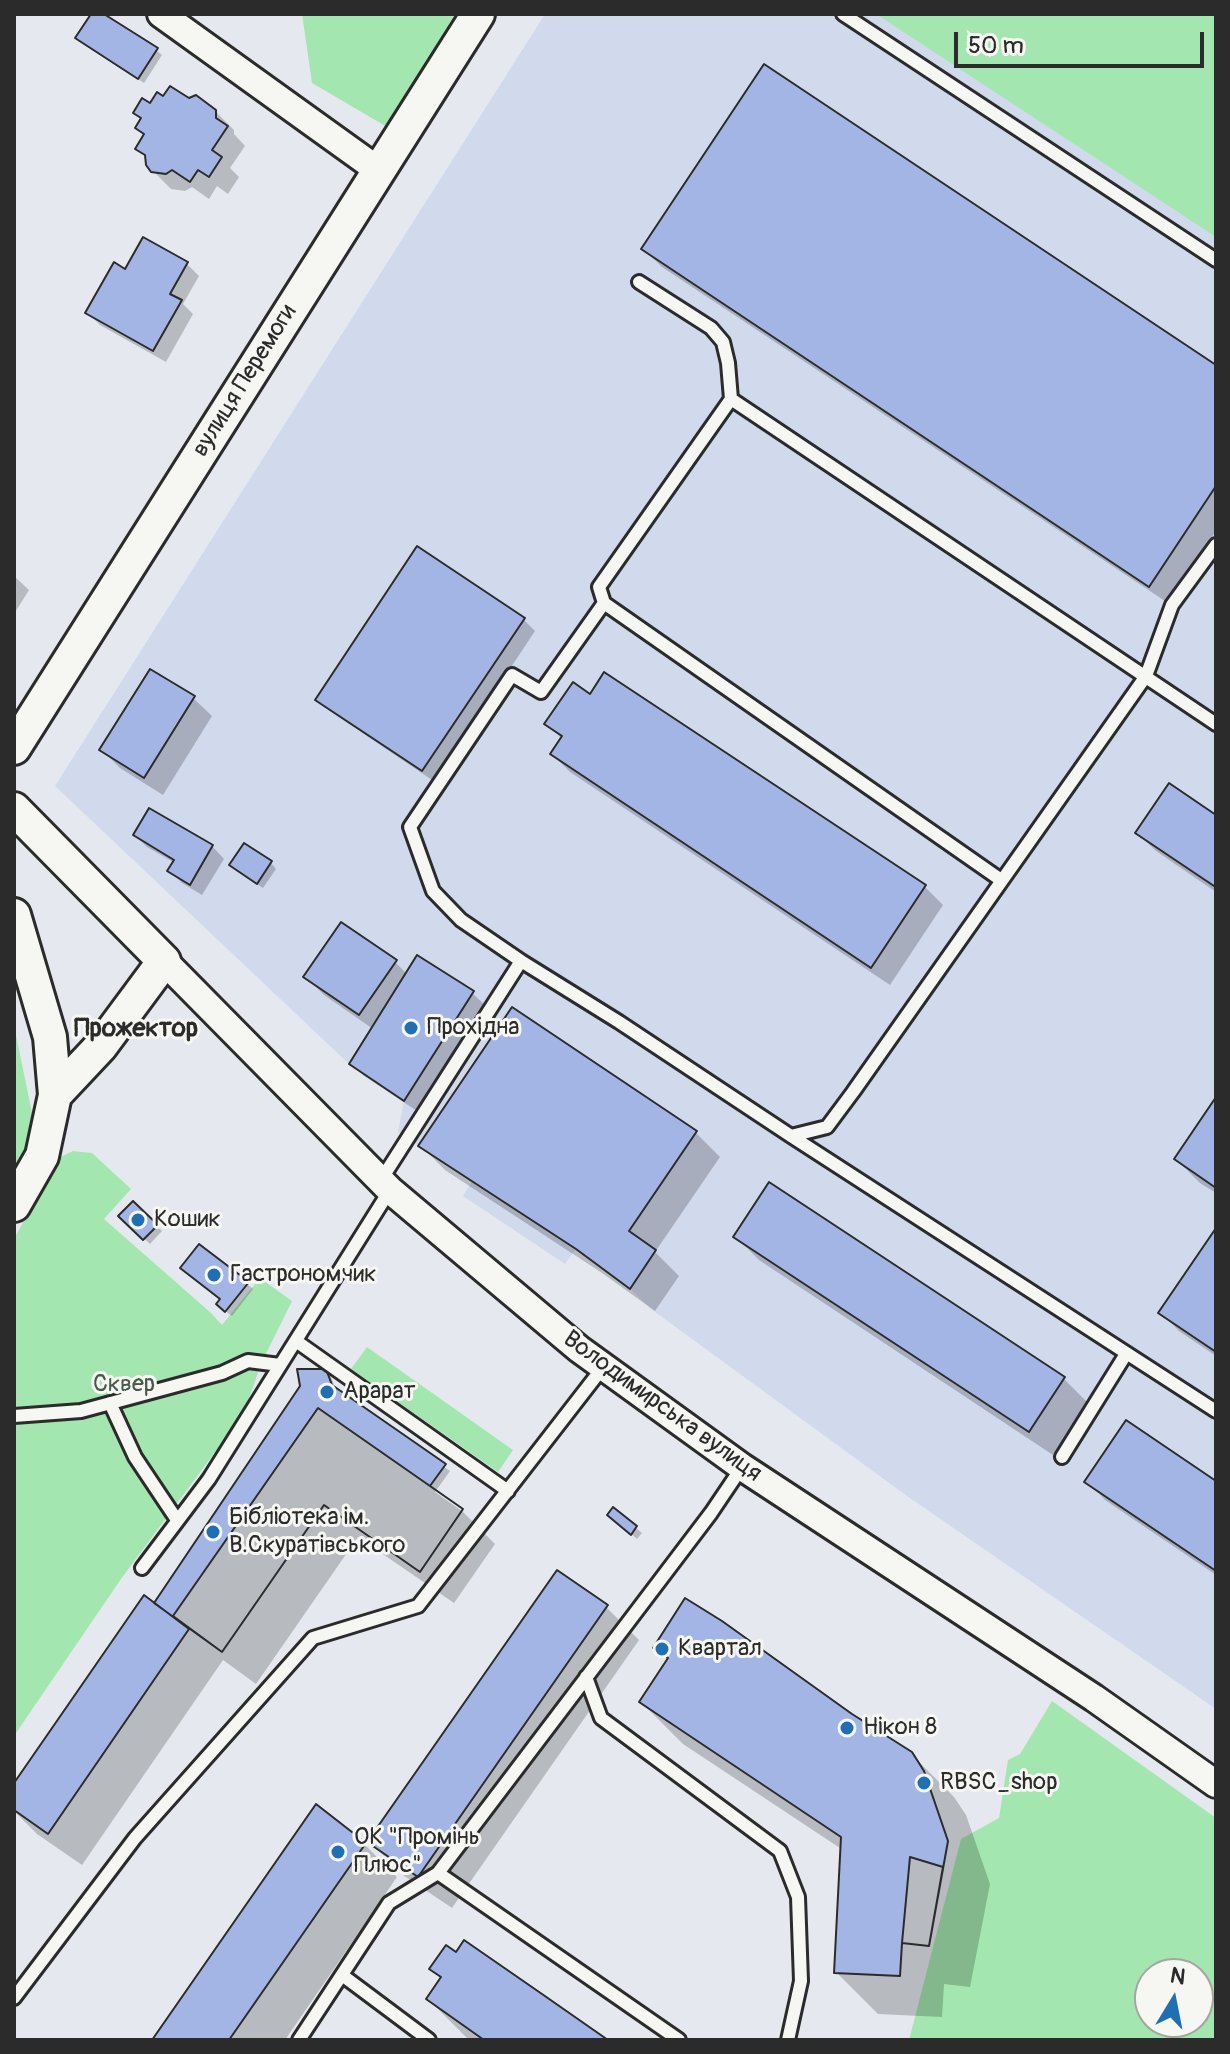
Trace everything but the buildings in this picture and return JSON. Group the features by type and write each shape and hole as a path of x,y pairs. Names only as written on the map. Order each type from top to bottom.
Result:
{"street":[{"path":"161,14 378,170"},
{"name":"вулиця Перемоги","path":"14,748 478,14"},
{"path":"14,809 164,961 101,1046 55,1095"},
{"path":"14,915 50,1037 55,1095 42,1156 14,1205"},
{"name":"Володимирська вулиця","path":"164,961 386,1185 579,1349 742,1467 1094,1698 1216,1784"}],"lane":[{"path":"843,14 1216,260"},
{"path":"639,282 711,328 723,342 731,399 599,587 604,603 1001,880"},
{"path":"731,399 1216,724"},
{"path":"791,1136 827,1127 1146,676 1172,605 1216,545"},
{"path":"604,603 541,692 512,675 410,827 433,891 461,920 521,961 1216,1411"},
{"path":"142,1568 209,1479 296,1341 521,961"},
{"path":"296,1341 508,1491"},
{"path":"1062,1457 1126,1354"},
{"path":"14,1416 81,1411 222,1373 248,1361 280,1365"},
{"path":"14,1998 135,1838 313,1638 418,1606 604,1366"},
{"path":"110,1403 135,1457 177,1520"},
{"path":"299,2040 389,1903 438,1873 711,1513 742,1467"},
{"path":"586,1677 601,1718 780,1851 798,1897 801,1981 788,2040"},
{"path":"438,1873 679,2040"},
{"path":"342,1975 429,2040"}],"shaded area":[{"path":"545,14 1216,14 1216,1709 907,1496 651,1309 630,1289 576,1249 565,1264 463,1196 472,1181 398,1132 404,1101 349,1064 55,786"}],"green space":[{"path":"302,14 455,14 387,127 312,83"},
{"path":"876,14 1216,14 1216,237"},
{"path":"14,1025 41,1157 14,1203"},
{"name":"Сквер","path":"73,1151 92,1153 131,1189 104,1219 222,1325 260,1278 292,1301 261,1364 244,1413 121,1579 14,1736 14,1239 58,1158"},
{"path":"367,1347 513,1450 498,1472 351,1369"},
{"path":"1052,1701 1216,1818 1216,2040 909,2040 961,1839 999,1818 1008,1760 1020,1754"}],"place":[{"name":"Прохідна","path":"411,1028"},
{"name":"Кошик","path":"138,1220"},
{"name":"Гастрономчик","path":"214,1275"},
{"name":"Арарат","path":"327,1392"},
{"name":"Бібліотека ім. В.Скуратівського","path":"213,1532"},
{"name":"Квартал","path":"662,1649"},
{"name":"Нікон 8","path":"847,1728"},
{"name":"RBSC_shop","path":"924,1783"},
{"name":"ОК \"Промінь Плюс\"","path":"338,1852"}],"district":[{"name":"Прожектор","path":"136,1029"}]}
